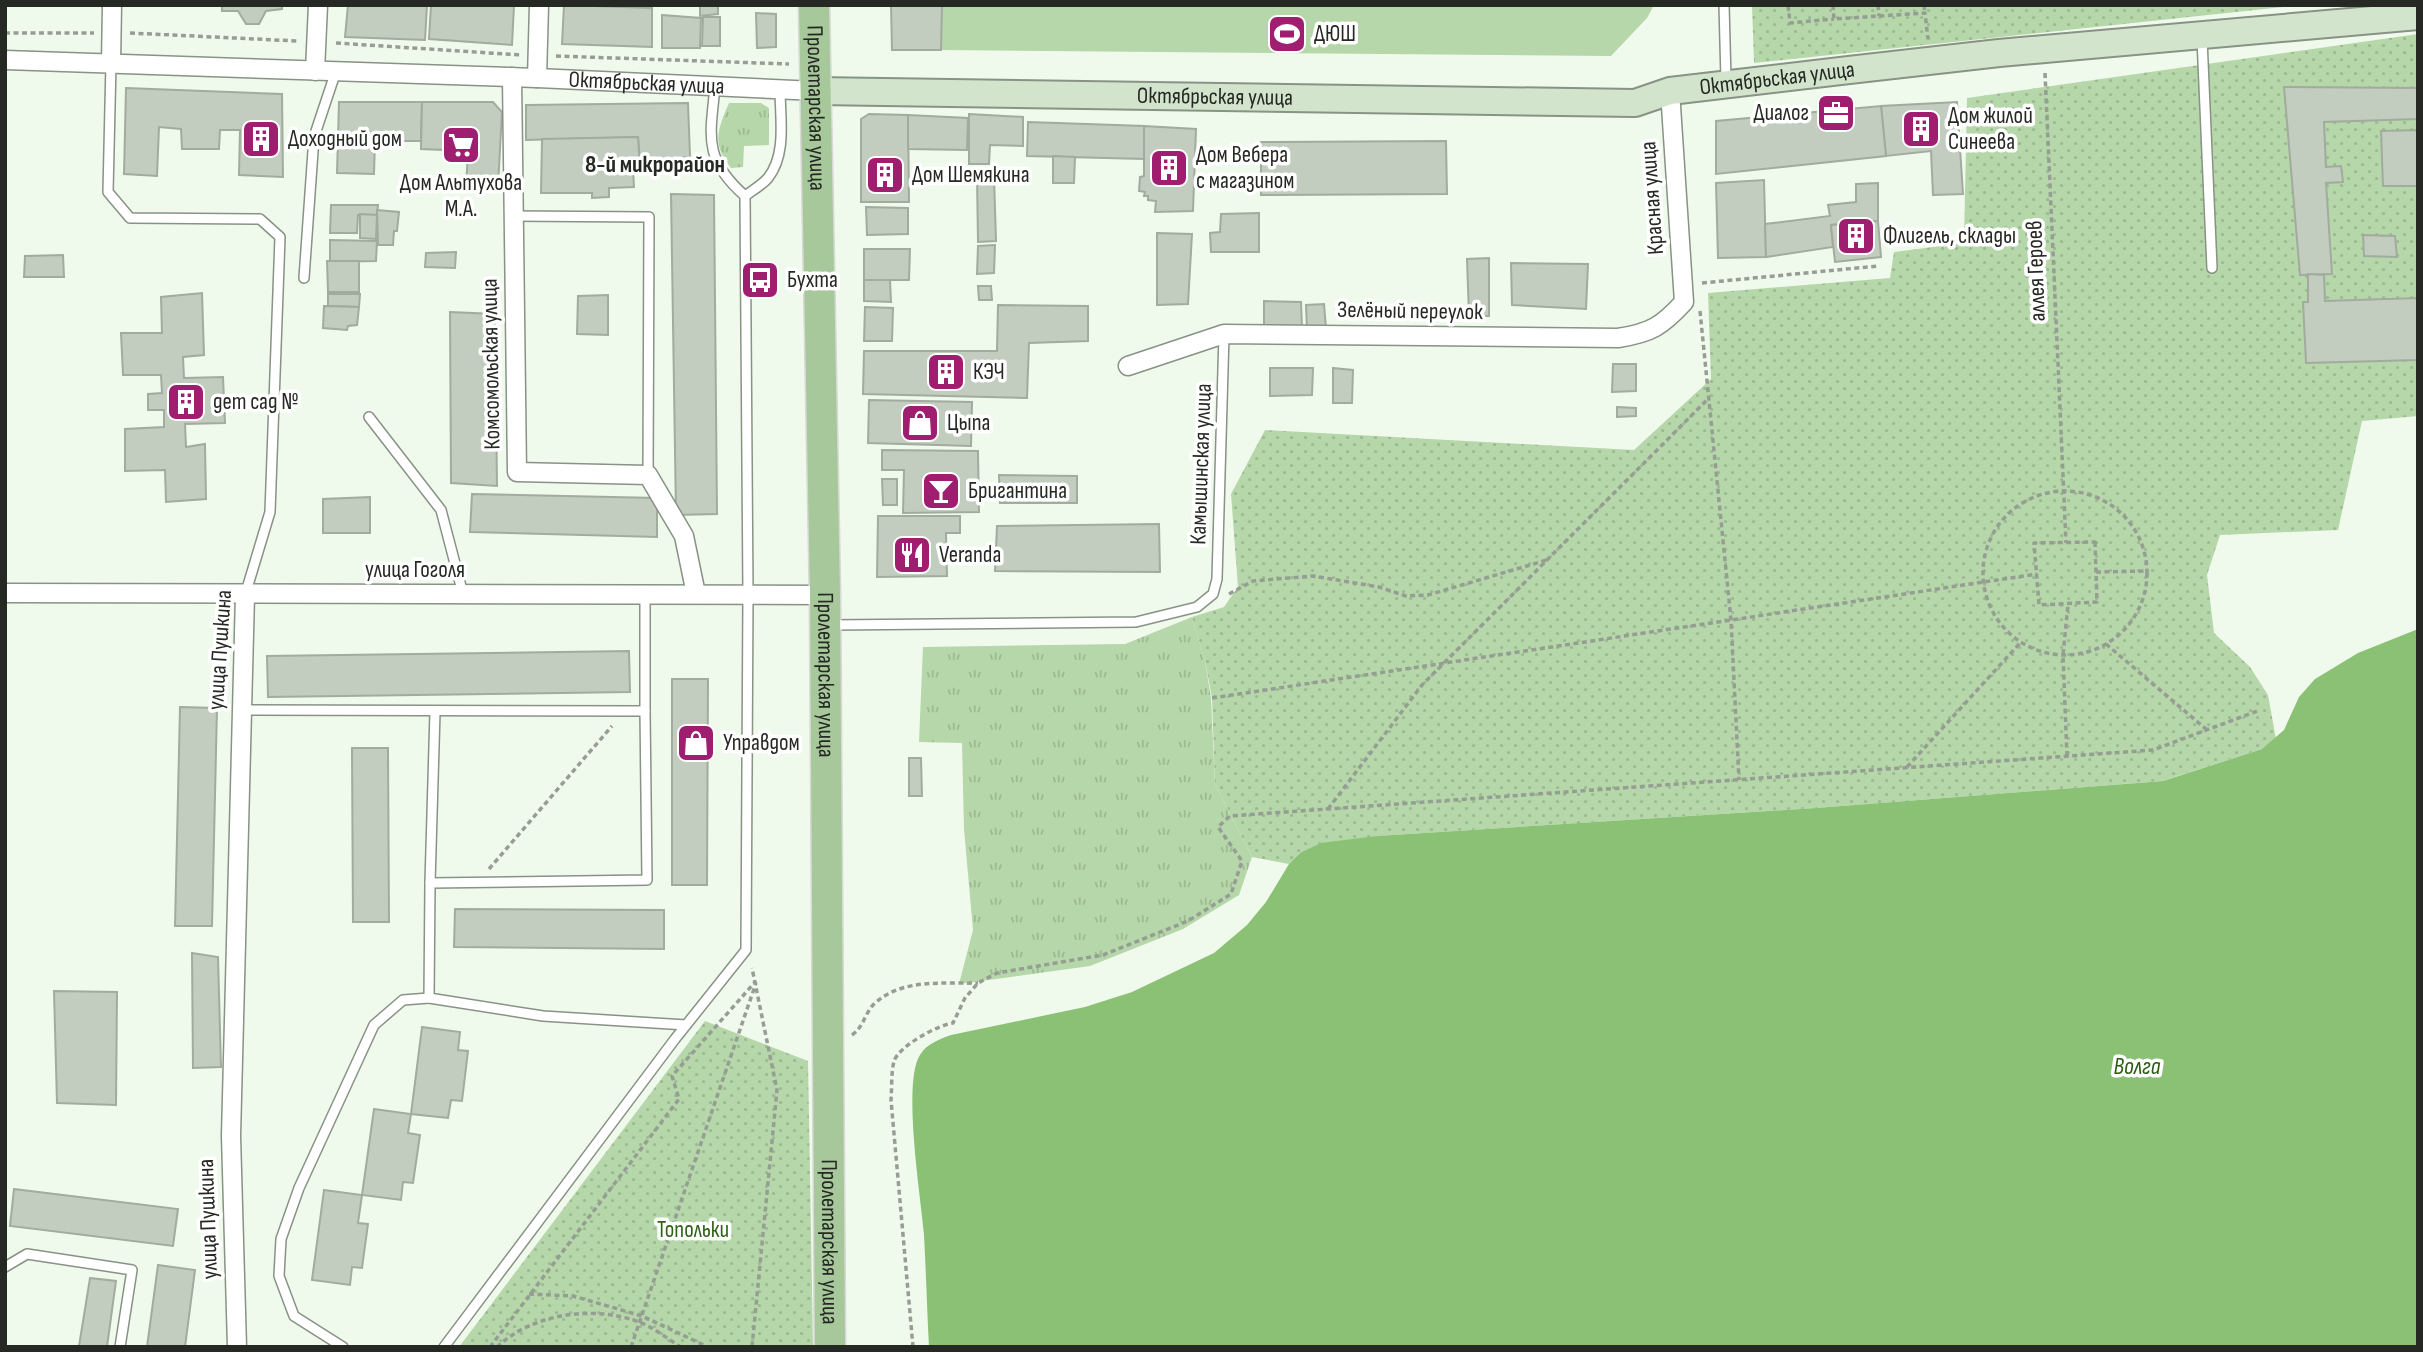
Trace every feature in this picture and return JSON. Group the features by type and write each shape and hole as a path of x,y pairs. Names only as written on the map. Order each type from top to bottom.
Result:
{"main road":[{"name":"Пролетарская улица","path":"814,5 825,625 837,1050 831,1347"}],"street":[{"path":"111,63 112,5"},
{"path":"315,71 318,5"},
{"path":"537,78 540,5"},
{"name":"Октябрьская улица","path":"5,60 512,77 816,91 1635,103 1670,91 1726,84 2043,50 2418,16"},
{"name":"Комсомольская улица","path":"512,77 517,472 648,475"},
{"name":"Красная улица","path":"1670,91 1689,299"},
{"name":"Зелёный переулок","path":"1128,366 1224,334 1618,338 1642,334 1667,321 1689,299"},
{"path":"648,475 684,536 696,594"},
{"name":"улица Гоголя","path":"5,593 825,595"},
{"name":"улица Пушкина","path":"237,1347 231,1136 245,595"}],"lane":[{"path":"1724,5 1726,84"},
{"path":"2202,36 2212,268"},
{"name":"улица Пушкина","path":"111,63 108,192 130,218 260,219 280,237 270,512 245,595"},
{"path":"304,278 314,137 336,71"},
{"path":"444,1347 686,1025 746,950 748,594 745,196 728,181 715,159 710,138 715,87"},
{"path":"745,196 767,179 778,161 781,140 780,89"},
{"path":"512,216 649,216 648,475"},
{"name":"Камышинская улица","path":"1210,597 1217,579 1224,334"},
{"path":"369,417 441,510 463,594"},
{"path":"430,883 647,880 645,594"},
{"path":"825,625 1136,622 1187,610 1210,597"},
{"path":"240,710 645,711"},
{"path":"429,998 435,712"},
{"path":"343,1347 294,1316 279,1276 281,1238 299,1188 374,1025 403,1000 429,998 543,1016 686,1025"},
{"path":"5,1267 27,1254 132,1270 120,1347"}],"path":[{"path":"1788,5 1790,23 1925,13"},
{"path":"1833,5 1834,19"},
{"path":"1878,5 1879,16"},
{"path":"1924,5 1929,46"},
{"path":"5,33 111,32 538,56 789,65 789,53"},
{"name":"аллея Героев","path":"2043,50 2066,543"},
{"path":"1739,780 1731,620 1709,398 1689,299 1878,266"},
{"path":"1328,809 1422,685 1709,398"},
{"path":"2063,491 2090,494 2114,507 2133,526 2144,550 2146,570 2141,603 2127,626 2106,644 2085,652 2063,655 2041,651 2021,642 2007,631 1995,617 1983,582 1984,559 1991,538 2003,519 2020,504 2041,494 2063,491"},
{"path":"2095,542 2097,602 2039,605 2034,543 2066,543 2095,542"},
{"path":"1210,597 1225,596 1253,582 1313,576 1378,587 1406,596 1428,594 1549,559"},
{"path":"2095,572 2146,570"},
{"path":"1212,698 2037,574"},
{"path":"2067,756 2063,655 2068,604"},
{"path":"1907,768 2021,642"},
{"path":"2106,644 2207,730"},
{"path":"913,1347 891,1100 895,1059 906,1047 941,1024 953,1023 965,998 978,983 997,973 1103,954 1188,921 1231,894 1242,861 1218,827 1230,816 2153,750 2260,710"},
{"path":"477,883 625,711"},
{"path":"490,1347 679,1100 672,1076 756,981"},
{"path":"631,1347 756,981"},
{"path":"752,1347 777,1090 756,981"},
{"path":"837,1050 857,1032 872,1006 890,992 906,985 978,983"},
{"path":"529,1294 573,1296 642,1316 708,1347"},
{"path":"497,1347 507,1337 549,1318 595,1313 639,1322 681,1347"}],"green space":[{"name":"ДЮШ","path":"942,5 1654,5 1647,18 1611,56 941,50"},
{"path":"1752,5 2303,5 1754,63"},
{"path":"2418,34 2418,416 2362,421 2338,530 2220,535 2207,575 2214,633 2250,667 2268,695 2276,739 2262,749 2162,781 1816,808 1377,836 1300,853 1289,864 1252,857 1215,784 1212,698 1192,617 1224,607 1238,587 1231,494 1265,430 1634,450 1711,379 1708,293 1890,278 1894,252 1964,243 1967,98"},
{"path":"729,103 761,103 769,108 769,145 744,146 743,167 731,168 719,144 718,136"},
{"path":"1192,617 1205,661 1211,698 1215,784 1252,857 1239,895 1183,929 1090,966 959,984 973,930 964,829 962,743 919,742 923,647 1125,644"},
{"name":"Топольки","path":"705,1021 808,1061 813,1347 459,1347"}],"water":[{"name":"Волга","path":"2418,629 2418,1347 929,1347 924,1235 913,1114 915,1069 923,1051 934,1042 951,1035 1085,1007 1132,992 1214,953 1247,925 1266,902 1289,864 1300,853 1321,843 1377,836 1816,808 2163,781 2262,749 2284,730 2299,697 2315,679 2358,653"}],"building":[{"path":"222,5 282,5 282,9 266,11 259,24 246,24 238,11 222,11"},
{"path":"348,5 427,5 425,40 345,37"},
{"path":"431,5 514,5 512,45 429,39"},
{"path":"564,5 652,8 652,47 562,44"},
{"path":"700,5 718,5 718,14 700,16"},
{"path":"891,5 942,5 941,50 892,50"},
{"path":"756,13 776,14 776,47 757,48"},
{"path":"662,15 701,18 700,48 662,48"},
{"path":"703,17 720,17 720,46 702,46"},
{"path":"2284,87 2418,88 2418,119 2324,122 2326,167 2341,166 2343,182 2326,183 2332,274 2300,275"},
{"name":"Доходный дом","path":"126,88 282,94 283,177 239,175 240,130 220,130 219,149 182,149 181,129 159,127 157,176 124,174"},
{"path":"339,102 422,102 421,141 375,141 374,174 337,173"},
{"name":"Дом Альтухова М.А.","path":"422,102 493,102 502,112 498,186 466,187 468,151 421,149"},
{"name":"Дом жилой Синеева","path":"1957,102 1963,194 1933,195 1931,151 1886,156 1881,106"},
{"path":"688,103 690,157 640,161 638,137 526,140 526,105"},
{"path":"1881,106 1886,156 1716,174 1716,121"},
{"name":"Дом Шемякина","path":"869,114 908,115 909,202 861,202 861,119"},
{"path":"969,114 1023,117 1023,146 990,145 989,164 969,164"},
{"name":"Дом Шемякина","path":"908,115 968,118 967,150 908,149"},
{"name":"Дом Вебера с магазином","path":"1028,122 1144,126 1144,159 1027,156"},
{"name":"Дом Вебера с магазином","path":"1144,126 1196,129 1193,211 1155,212 1156,201 1148,200 1148,196 1144,196 1145,192 1139,191 1140,177 1144,176"},
{"path":"2418,130 2418,186 2383,186 2381,131"},
{"path":"638,137 640,169 633,169 634,187 609,188 609,197 592,198 592,193 541,193 542,139"},
{"path":"1446,141 1447,194 1261,195 1261,142"},
{"path":"1053,156 1075,157 1074,183 1053,183"},
{"path":"994,177 996,241 978,242 977,178"},
{"path":"1764,180 1766,257 1718,258 1716,183"},
{"path":"1878,183 1878,221 1831,225 1833,247 1766,257 1765,224 1830,216 1828,205 1856,202 1856,184"},
{"path":"671,194 714,195 717,514 676,515"},
{"path":"331,205 378,205 377,215 358,215 357,233 330,233"},
{"path":"866,207 908,208 908,234 867,235"},
{"path":"377,210 399,212 393,245 378,245"},
{"path":"1259,213 1259,252 1211,252 1210,233 1220,232 1221,214"},
{"path":"360,214 377,215 376,239 360,238"},
{"name":"Флигель, склады","path":"1878,221 1881,257 1835,262 1831,225"},
{"path":"1157,233 1192,234 1188,304 1157,305"},
{"path":"2363,235 2395,236 2397,257 2364,256"},
{"path":"330,240 377,241 376,261 330,262"},
{"path":"995,245 994,273 977,274 978,246"},
{"path":"864,249 910,249 909,280 864,280"},
{"path":"456,252 455,268 425,267 426,253"},
{"path":"63,255 64,277 24,277 25,256"},
{"path":"1489,258 1489,316 1469,316 1467,259"},
{"path":"327,261 359,261 359,292 328,292"},
{"path":"1511,263 1588,264 1586,309 1512,305"},
{"path":"2308,274 2324,275 2325,301 2418,298 2418,360 2306,363 2303,302 2308,302"},
{"path":"864,280 890,280 891,302 864,301"},
{"path":"978,286 991,286 992,300 979,300"},
{"name":"дет сад №","path":"202,293 204,355 183,357 184,378 223,377 225,423 185,424 186,447 205,444 206,499 166,502 165,470 125,471 125,429 164,427 164,410 148,410 148,394 162,393 161,375 123,375 121,333 162,333 161,297"},
{"path":"328,294 360,294 359,307 328,306"},
{"path":"608,295 608,335 577,334 578,296"},
{"path":"1264,301 1301,302 1302,327 1264,326"},
{"path":"1324,304 1326,328 1307,330 1306,305"},
{"name":"КЭЧ","path":"998,305 1088,306 1088,341 1029,343 1027,398 863,394 864,351 997,351"},
{"path":"324,306 359,307 357,325 348,326 347,330 323,328"},
{"path":"865,307 893,308 892,341 864,341"},
{"path":"450,312 495,314 497,486 451,483"},
{"path":"1613,364 1636,364 1636,391 1612,392"},
{"path":"1270,368 1313,368 1312,395 1270,396"},
{"path":"1333,368 1353,370 1352,403 1333,403"},
{"name":"Цыпа","path":"869,400 972,402 971,446 868,443"},
{"path":"1617,407 1636,408 1636,416 1617,417"},
{"name":"Бригантина","path":"882,450 978,451 979,512 903,513 904,470 882,470"},
{"path":"999,475 1077,476 1077,503 1000,503"},
{"path":"882,479 897,479 897,505 883,505"},
{"path":"472,494 657,498 657,537 470,532"},
{"path":"370,497 370,533 323,533 323,499"},
{"name":"Veranda","path":"878,516 960,516 960,533 946,533 947,576 877,577"},
{"path":"1159,524 1160,572 995,571 997,526"},
{"path":"629,651 630,692 268,697 267,656"},
{"path":"672,679 708,679 707,885 672,885"},
{"path":"180,707 217,708 212,926 175,926"},
{"path":"352,748 388,748 389,922 353,922"},
{"path":"909,758 921,758 922,796 909,796"},
{"path":"455,909 664,910 664,949 454,947"},
{"path":"192,953 218,957 221,1067 193,1068"},
{"path":"54,991 117,992 116,1105 57,1103"},
{"path":"422,1027 460,1032 458,1050 468,1051 462,1101 451,1100 448,1118 411,1114"},
{"path":"374,1109 411,1114 408,1133 420,1135 413,1183 403,1182 401,1200 362,1195"},
{"path":"14,1189 178,1209 173,1246 10,1226"},
{"path":"324,1190 362,1195 358,1223 368,1224 362,1268 352,1267 350,1285 312,1280"},
{"path":"158,1265 195,1270 185,1347 147,1347"},
{"path":"90,1278 116,1281 107,1347 79,1346"}],"place":[{"name":"ДЮШ","path":"1287,34"},
{"name":"Диалог","path":"1836,113"},
{"name":"Дом жилой Синеева","path":"1921,129"},
{"name":"Доходный дом","path":"261,139"},
{"name":"Дом Альтухова М.А.","path":"461,145"},
{"name":"Дом Вебера с магазином","path":"1169,168"},
{"name":"Дом Шемякина","path":"885,175"},
{"name":"Флигель, склады","path":"1856,236"},
{"name":"Бухта","path":"760,280"},
{"name":"КЭЧ","path":"946,372"},
{"name":"дет сад №","path":"186,402"},
{"name":"Цыпа","path":"920,423"},
{"name":"Бригантина","path":"941,491"},
{"name":"Veranda","path":"912,555"},
{"name":"Управдом","path":"696,743"}],"district":[{"name":"8-й микрорайон","path":"655,164"}]}
